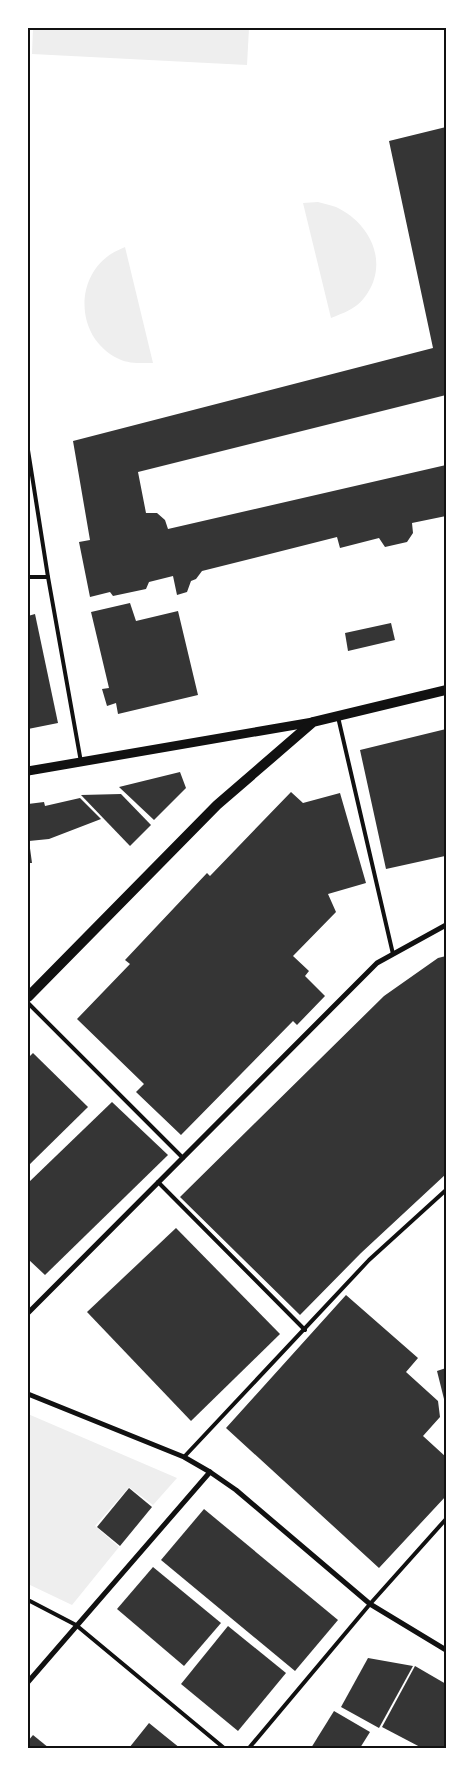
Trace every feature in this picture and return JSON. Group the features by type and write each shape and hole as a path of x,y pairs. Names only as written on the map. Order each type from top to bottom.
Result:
{"main road":[{"path":"28,997 217,805 314,722 446,690"}],"street":[{"path":"28,771 314,722"},
{"path":"28,1313 378,963 446,925"},
{"path":"28,1394 184,1457 210,1472 236,1490 370,1604 446,1650"},
{"path":"28,1682 210,1472"}],"lane":[{"path":"28,450 48,578 81,762"},
{"path":"28,577 48,578"},
{"path":"338,717 393,954"},
{"path":"28,1003 183,1158"},
{"path":"158,1182 305,1330"},
{"path":"184,1457 369,1260 446,1190"},
{"path":"249,1748 370,1604 446,1519"},
{"path":"28,1600 76,1625 224,1748"}],"shaded area":[{"path":"33,28 249,28 247,65 32,54"},
{"path":"318,202 336,207 349,214 368,235 376,259 376,272 372,285 361,302 353,308 331,318 303,203"},
{"path":"125,247 153,363 127,362 112,355 95,339 86,317 85,294 88,282 101,262"},
{"path":"28,1414 177,1478 153,1505 129,1487 95,1526 119,1547 72,1605 28,1584"}],"building":[{"path":"446,127 446,395 138,472 146,513 157,513 165,520 168,529 446,465 446,516 412,523 413,533 407,542 385,547 379,538 340,548 337,537 202,571 196,579 191,581 187,592 177,595 173,576 149,582 146,589 113,596 110,592 90,597 79,542 90,540 73,441 433,348 389,141"},
{"path":"130,603 136,621 178,611 198,695 118,714 116,703 107,706 102,689 109,688 91,612"},
{"path":"35,614 58,723 28,729 28,616"},
{"path":"391,623 395,640 348,651 345,633"},
{"path":"446,729 446,860 445,856 386,869 360,750"},
{"path":"180,772 186,788 154,820 119,787"},
{"path":"291,792 303,803 340,793 366,883 328,894 336,912 293,956 309,971 305,976 325,996 297,1025 293,1021 181,1135 136,1092 144,1084 77,1019 130,964 125,960 157,926 207,873 210,876"},
{"path":"121,794 151,825 130,846 81,795"},
{"path":"80,798 101,819 49,839 29,841 32,863 28,863 28,804 44,802 45,806"},
{"path":"446,956 446,1174 361,1253 300,1315 180,1197 384,996 438,958"},
{"path":"33,1053 88,1107 28,1166 28,1058"},
{"path":"112,1102 168,1155 45,1275 28,1259 28,1183"},
{"path":"176,1228 280,1334 191,1421 87,1312"},
{"path":"346,1295 418,1358 406,1372 438,1401 440,1417 423,1436 446,1457 446,1496 379,1568 226,1428"},
{"path":"446,1368 446,1407 437,1371"},
{"path":"129,1488 152,1507 120,1546 97,1527"},
{"path":"204,1509 338,1620 295,1671 161,1560"},
{"path":"153,1567 221,1623 184,1666 117,1609"},
{"path":"228,1626 286,1673 238,1731 181,1684"},
{"path":"368,1658 413,1666 379,1728 341,1707"},
{"path":"415,1666 446,1684 446,1748 422,1748 382,1727"},
{"path":"334,1711 370,1732 360,1748 311,1748"},
{"path":"149,1723 165,1736 180,1748 129,1748"},
{"path":"33,1735 49,1748 28,1748 28,1741"}]}
